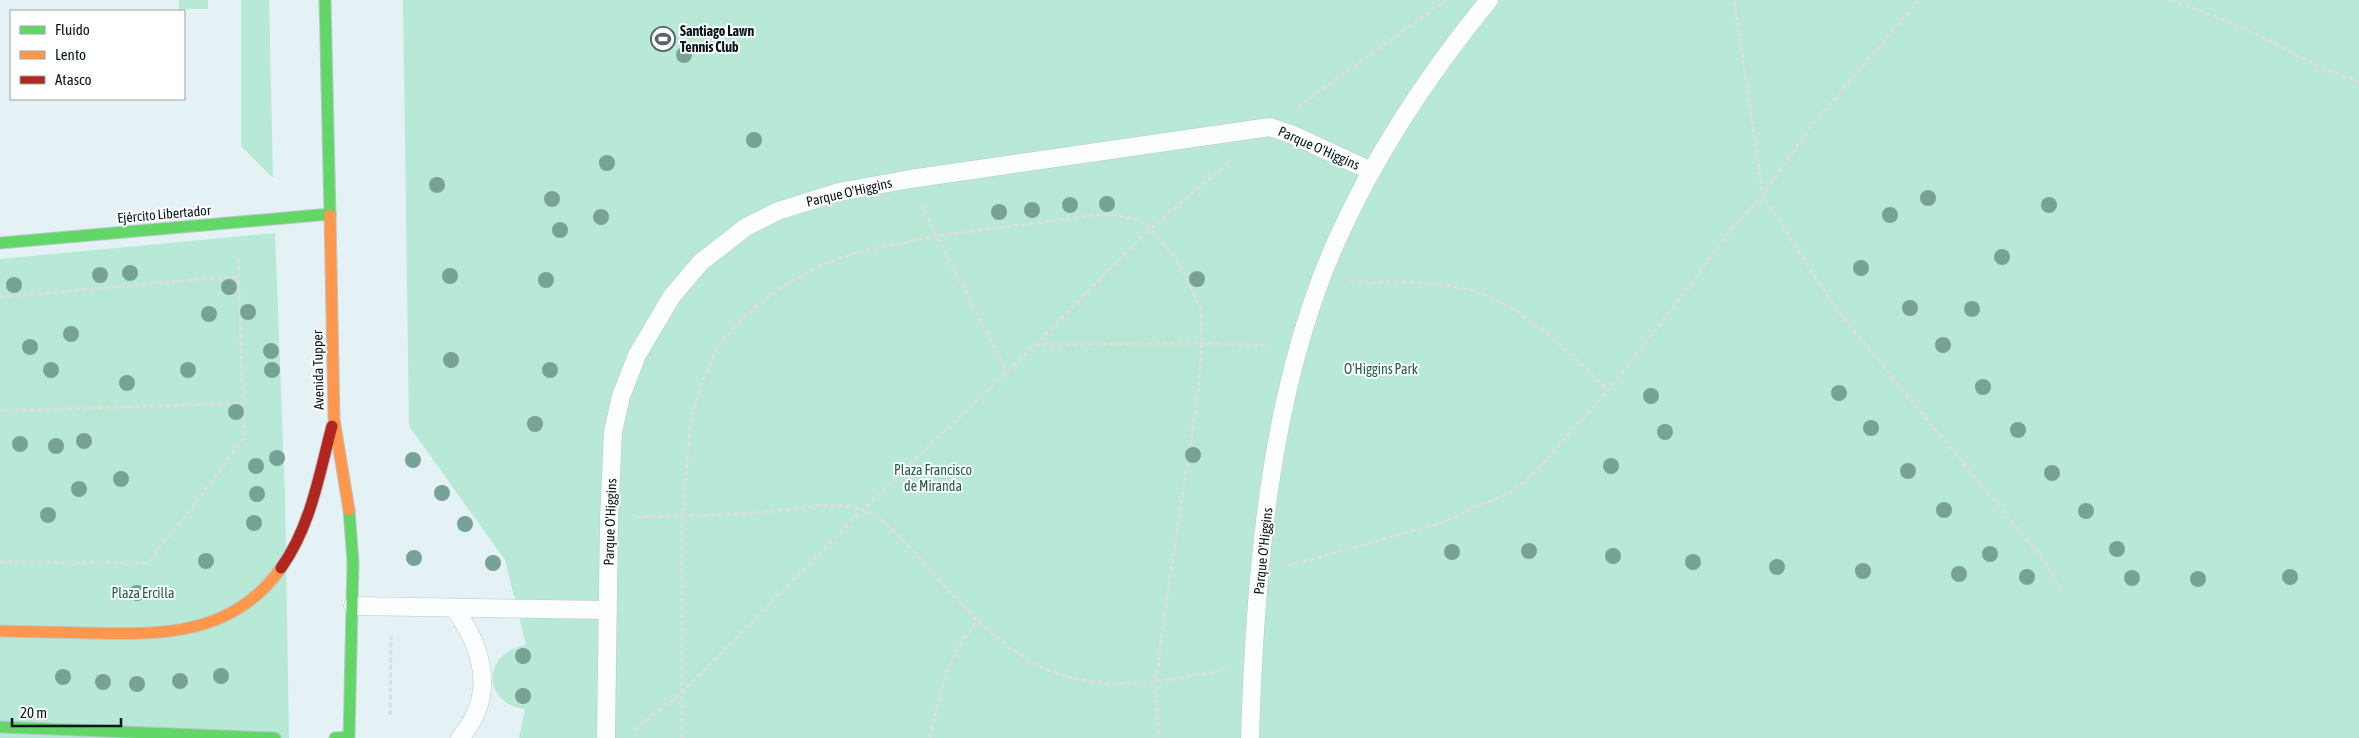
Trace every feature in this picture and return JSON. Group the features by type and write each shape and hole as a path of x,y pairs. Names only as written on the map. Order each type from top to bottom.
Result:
{"main road":[{"name":"Avenida Tupper","path":"325,0 334,419 349,504 353,606 347,738"},
{"name":"Ejército Libertador","path":"0,243 330,214"},
{"path":"0,631 144,634 177,632 201,626 233,611 264,588 294,548 307,519 334,419"},
{"path":"0,727 275,738"}],"lane":[{"name":"Parque O'Higgins","path":"1250,738 1252,663 1272,470 1299,348 1336,242 1371,172 1422,92 1489,0"},
{"name":"Parque O'Higgins","path":"606,738 609,518 614,432 621,396 637,355 672,296 702,262 746,227 778,211 839,192 910,179 1270,127 1293,135 1371,172"},
{"path":"353,606 608,610"},
{"path":"454,608 468,628 478,648 482,669 481,691 476,713 460,738"}],"path":[{"path":"1734,0 1763,196 1836,309 2039,555 2061,591"},
{"path":"1260,574 1441,523 1511,492 1533,474 1608,391 1689,287 1731,228 1763,196 1808,130 1919,0"},
{"path":"2171,0 2240,26 2320,67 2359,82"},
{"path":"910,179 936,236 1006,371"},
{"path":"682,738 684,691 682,516 691,419 702,383 718,346 742,318 779,289 816,267 851,254 936,236 1095,215 1116,215 1139,220 1151,228 1180,265 1201,309 1202,343 1198,393 1161,637 1157,681 1158,738"},
{"path":"0,562 147,563 192,509 244,438 238,222"},
{"path":"632,732 684,691 862,510 1035,345 1151,228"},
{"path":"0,297 238,276"},
{"path":"1321,283 1409,283 1468,289 1505,306 1547,334 1608,391"},
{"path":"1035,345 1202,343 1299,348"},
{"path":"0,411 244,403"},
{"path":"609,518 682,516 824,506 862,510 884,523 997,637 1031,660 1067,677 1097,682 1157,681 1207,674 1252,663"},
{"path":"930,738 951,662 960,643 980,620"},
{"path":"390,715 391,637"}],"green space":[{"path":"179,0 208,0 208,9 179,9"},
{"path":"241,0 269,0 273,178 241,146"},
{"name":"O'Higgins Park","path":"403,0 2359,0 2359,738 519,738 525,709 511,705 500,698 494,688 493,678 495,667 501,658 512,650 526,645 505,560 409,426"},
{"name":"Plaza Ercilla","path":"275,233 285,496 289,738 0,738 0,259"}],"traffic: fast":[{"path":"325,0 330,215"},
{"path":"0,243 330,214"},
{"path":"335,738 349,737 353,562 349,510"},
{"path":"0,727 275,738"}],"traffic: slow":[{"path":"330,215 334,419 349,510"},
{"path":"0,631 115,634 168,631 194,627 218,619 241,607 262,590 281,568"}],"traffic: jam":[{"path":"281,568 300,535 307,518 332,426"}],"place":[{"name":"Santiago Lawn Tennis Club","path":"663,39"}],"park label":[{"name":"Plaza Francisco de Miranda","path":"933,478"}]}
